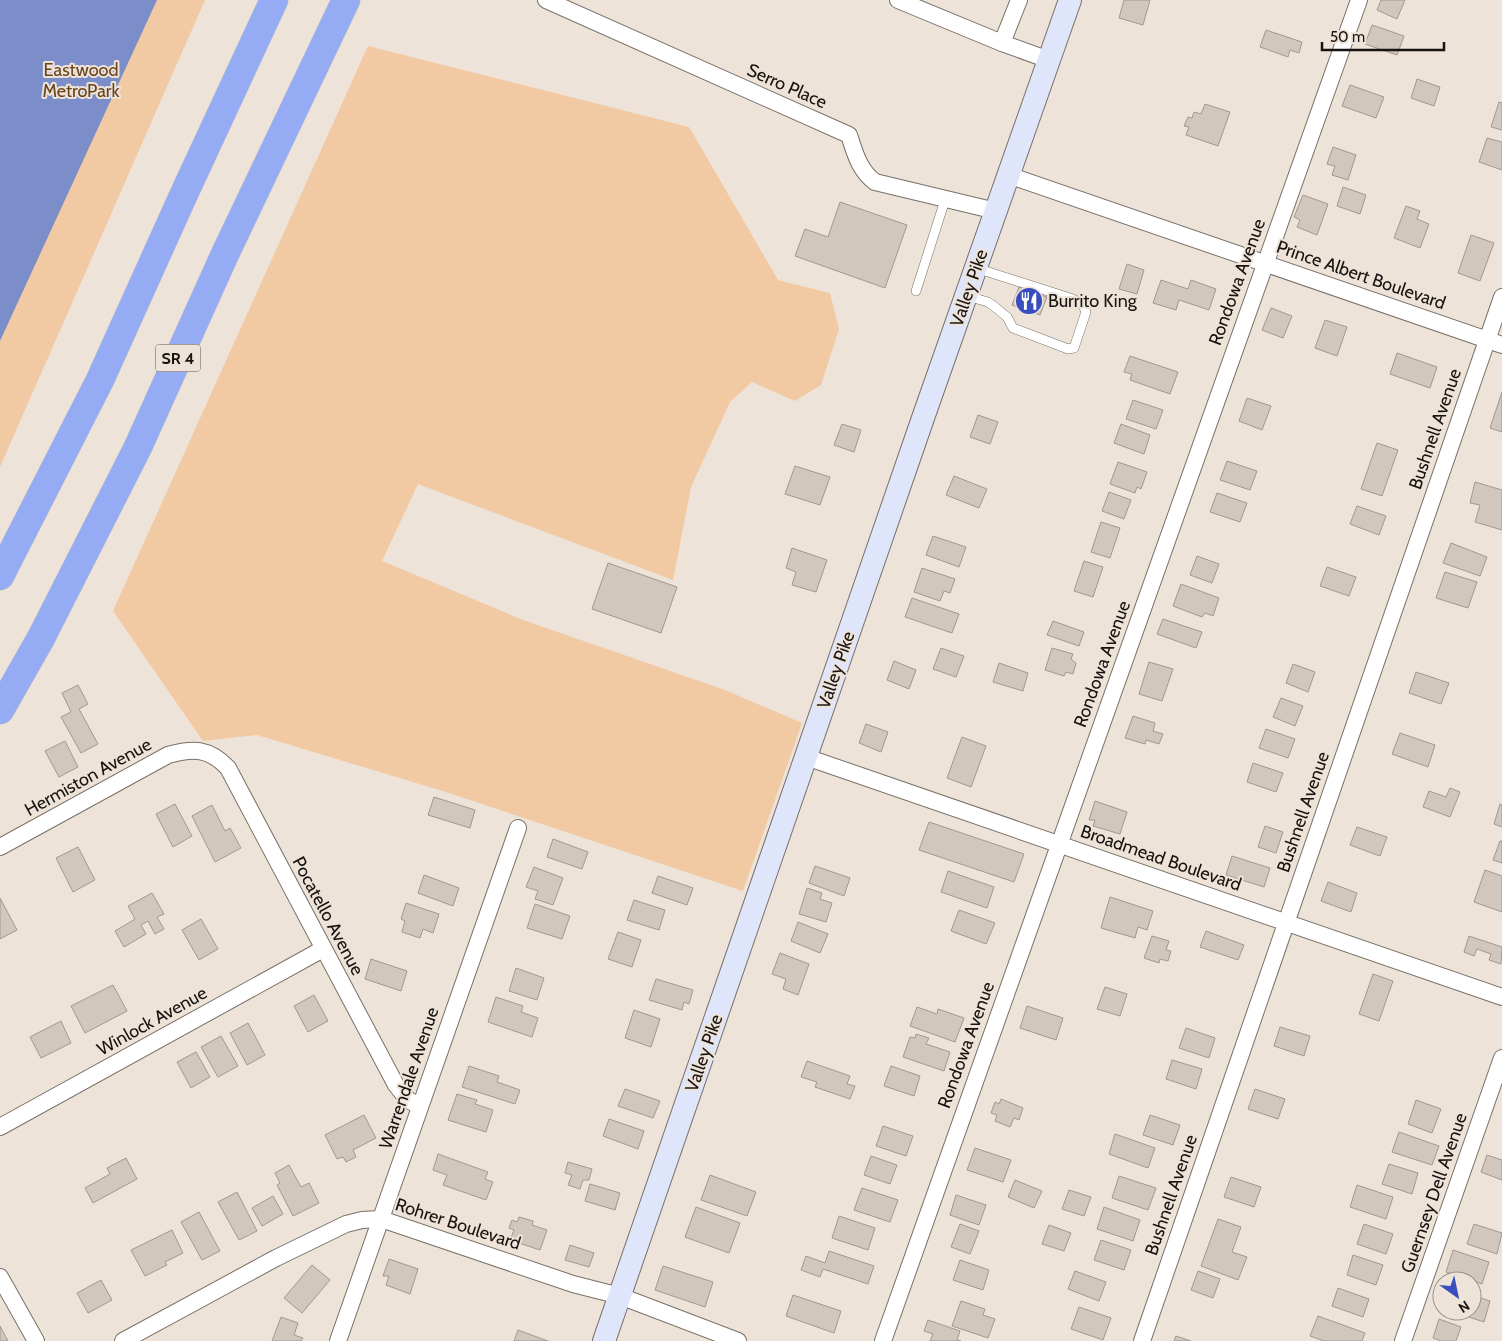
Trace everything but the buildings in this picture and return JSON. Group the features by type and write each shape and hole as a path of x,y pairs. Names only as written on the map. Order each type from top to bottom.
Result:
{"highway":[{"path":"0,576 100,380 274,0"},
{"name":"SR 4","path":"0,710 41,638 138,447 225,254 346,0"}],"street":[{"name":"Serro Place","path":"546,0 849,135 860,166 867,176 875,182 996,211"},
{"path":"898,0 1002,43 1049,60"},
{"path":"1002,43 1019,0"},
{"name":"Valley Pike","path":"604,1341 923,418 1070,0"},
{"name":"Rondowa Avenue","path":"883,1341 1359,0"},
{"name":"Prince Albert Boulevard","path":"1008,175 1495,342"},
{"name":"Bushnell Avenue","path":"1142,1341 1286,923 1495,342 1502,297"},
{"name":"Hermiston Avenue","path":"0,847 168,756 184,751 197,751"},
{"name":"Pocatello Avenue","path":"197,751 210,753 220,759 228,768 396,1085 408,1100 420,1106"},
{"name":"Broadmead Boulevard","path":"806,757 1502,997"},
{"name":"Warrendale Avenue","path":"338,1341 518,828"},
{"name":"Winlock Avenue","path":"0,1127 323,949"},
{"name":"Guernsey Dell Avenue","path":"1403,1341 1502,1058"},
{"name":"Rohrer Boulevard","path":"123,1341 276,1258 346,1224 362,1220 381,1219 573,1284 620,1296 738,1341"},
{"path":"0,1277 36,1341"}],"lane":[{"path":"916,291 945,200"},
{"path":"967,296 988,302 1007,317 1013,328 1068,349 1074,348 1086,312 1083,305 1073,299 976,268"}],"green space":[{"name":"Eastwood MetroPark","path":"0,0 205,0 0,467"},
{"path":"368,46 689,127 778,280 830,293 839,329 821,385 795,401 752,382 730,402 691,487 673,580 418,484 382,561 523,620 725,690 802,723 743,891 443,791 257,735 203,741 113,611"}],"water":[{"path":"0,0 157,0 0,341"}],"place":[{"name":"Burrito King","path":"1029,301"}]}
